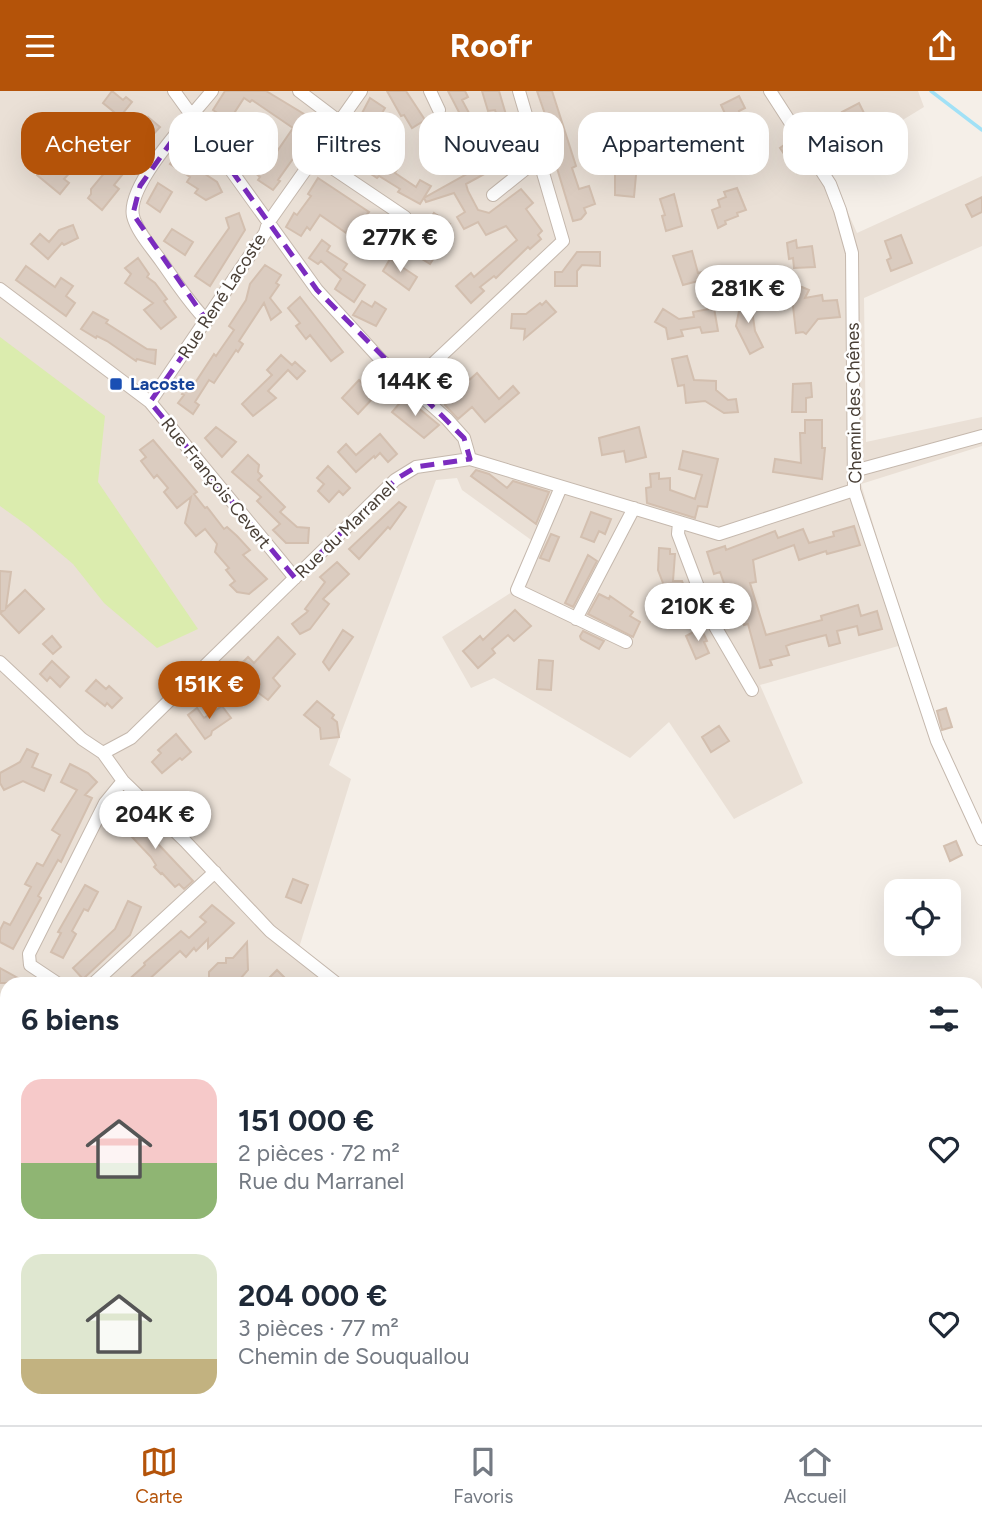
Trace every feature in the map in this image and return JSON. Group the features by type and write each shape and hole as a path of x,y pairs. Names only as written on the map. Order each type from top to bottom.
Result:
{"street":[{"path":"174,91 190,112"},
{"path":"193,112 212,91"},
{"path":"299,91 327,112"},
{"name":"Rue René Lacoste","path":"347,112 361,91"},
{"path":"430,91 439,110"},
{"path":"519,91 525,112"},
{"name":"Chemin des Chênes","path":"770,91 830,184 852,253 854,490 937,741 982,839"},
{"path":"169,142 140,186 134,199 133,214 148,243 192,306 207,321"},
{"path":"234,175 317,290 382,361 464,438 470,460"},
{"name":"Rue René Lacoste","path":"150,402 207,321 265,233 268,223 303,175"},
{"path":"343,175 405,216 406,226"},
{"path":"493,195 518,175"},
{"path":"409,386 563,241 544,175"},
{"name":"Rue François Cevert","path":"0,289 150,402 295,578"},
{"path":"854,471 982,436"},
{"name":"Rue du Marranel","path":"103,753 131,738 395,480 416,467 470,460 719,534 854,490"},
{"path":"561,487 517,590 626,642"},
{"path":"576,619 634,509"},
{"path":"679,522 678,534 709,616 752,690"},
{"path":"0,661 82,739 103,753 123,781 215,871 270,931 328,977"},
{"path":"48,977 30,965 29,954 105,803 123,781"},
{"path":"100,977 215,871"}],"highlighted area":[{"path":"191,114 317,290 464,438 470,459 416,467 395,480 295,578 150,402 207,321 133,214 140,186"}],"shaded area":[{"path":"0,91 918,91 924,107 908,117 908,112 783,112 783,175 831,175 857,233 982,176 982,246 864,298 866,442 982,417 982,446 861,484 909,643 760,685 803,783 734,819 669,722 630,758 494,678 471,688 442,637 515,590 534,542 462,490 457,478 436,480 329,765 351,779 298,951 331,977 0,977"}],"green space":[{"path":"0,337 105,416 98,482 198,629 157,648 104,603 73,564 0,506"}],"building":[{"path":"112,91 123,100 126,97 132,102 124,112 114,112 103,103"},
{"path":"225,91 266,91 301,112 292,112 292,127 278,118 278,112 270,112 244,98 235,112 213,110"},
{"path":"387,91 406,91 420,112 419,124 412,128 405,112 399,112"},
{"path":"448,91 465,91 468,97 462,100 468,112 459,112"},
{"path":"482,91 499,91 505,112 488,111"},
{"path":"537,91 552,91 559,112 544,112"},
{"path":"739,96 745,108 740,112 724,112 721,105"},
{"path":"370,98 385,108 383,112 363,112"},
{"path":"859,103 864,112 842,112"},
{"path":"564,128 576,166 572,168 579,189 589,186 595,204 584,208 586,213 581,219 573,221 559,175 564,175"},
{"path":"292,129 292,160 273,190 258,180 260,177 258,175 278,175 278,150"},
{"path":"37,175 68,175 64,179 69,183 60,194"},
{"path":"103,175 122,175 114,185 119,189 102,210 88,198 91,189"},
{"path":"187,175 206,175 217,182 222,192 206,200 195,193 198,189 187,182 190,177"},
{"path":"372,175 398,175 416,187 420,180 431,186 420,204 398,192 400,189 379,176 377,178"},
{"path":"465,175 482,175 466,184 478,210 489,213 521,189 533,203 526,209 542,231 538,235 541,239 530,249 528,247 496,278 494,276 480,287 484,291 471,303 456,286 471,273 474,277 517,240 506,226 486,235 478,222 464,229 457,217 465,212 454,193 426,202 424,198"},
{"path":"615,175 636,175 634,197 615,195"},
{"path":"318,178 369,212 349,235 320,215 310,230 307,227 301,236 286,227 294,213 297,215 311,196 308,194"},
{"path":"158,183 172,192 160,212 147,203"},
{"path":"737,188 746,210 737,213 738,216 725,221 726,224 718,228 712,210 720,207 718,200 726,197 724,192"},
{"path":"674,194 682,226 666,231 660,199"},
{"path":"982,197 982,212 972,217 966,205"},
{"path":"239,213 245,230 210,286 195,276 229,228 226,218"},
{"path":"434,213 450,224 436,246 440,249 430,264 417,256 417,250 424,238 421,232"},
{"path":"73,225 78,238 64,245 62,243 48,259 31,244 40,234 49,242 59,230"},
{"path":"172,229 193,242 185,255 164,241"},
{"path":"371,233 389,245 380,258 362,247"},
{"path":"901,235 912,263 891,271 887,260 891,258 885,241"},
{"path":"322,240 330,246 327,251 347,264 343,270 365,285 354,302 335,289 341,279 321,261 318,264 309,258"},
{"path":"796,240 797,248 812,246 815,267 794,268 793,258 789,259 787,243"},
{"path":"692,251 698,273 714,269 718,280 699,286 698,281 683,285 673,256"},
{"path":"577,252 600,252 600,266 582,265 577,271 577,286 555,286 555,272 562,272"},
{"path":"138,258 149,274 147,277 167,299 164,301 176,317 161,329 144,310 153,303 125,283 131,274 125,268"},
{"path":"390,259 417,277 409,290 383,271"},
{"path":"265,265 281,275 276,283 279,285 270,298 281,312 271,320 264,303 239,341 243,344 238,352 236,350 214,383 209,380 195,402 199,405 193,414 178,403 184,395 182,394 189,383 193,386 234,330 229,326 246,300 250,284"},
{"path":"26,266 55,287 61,278 73,286 66,296 75,303 66,316 16,280"},
{"path":"802,287 809,290 805,298 822,295 823,301 837,300 840,317 818,319 806,334 796,333 791,288"},
{"path":"742,296 756,299 753,317 755,331 763,347 750,354 736,326"},
{"path":"300,297 343,352 331,361 310,335 306,339 296,326 300,323 288,308"},
{"path":"362,301 372,307 375,302 386,309 376,326 353,315"},
{"path":"546,301 556,312 524,339 525,329 511,328 512,314 526,314"},
{"path":"714,308 718,331 702,333 700,327 681,330 683,336 668,339 666,328 655,322 663,309 679,319 694,317 693,312"},
{"path":"93,312 147,349 156,350 155,364 137,359 136,361 107,341 81,329"},
{"path":"281,355 292,365 295,362 305,371 297,379 288,370 268,391 276,398 253,416 242,404 272,375 267,370"},
{"path":"687,356 694,380 716,381 716,390 728,400 736,399 738,412 724,413 705,401 686,403 684,385 678,386 672,359"},
{"path":"477,373 499,399 513,386 519,393 485,422 472,407 458,419 445,405 448,402 442,396 451,388 455,393"},
{"path":"359,380 374,397 358,414 342,398"},
{"path":"811,383 812,397 806,398 806,412 792,412 793,384"},
{"path":"405,397 439,425 424,438 392,412"},
{"path":"805,420 822,420 822,448 825,448 822,479 773,472 775,459 801,463 800,433 805,433"},
{"path":"216,427 236,442 222,457 205,438"},
{"path":"639,427 646,457 626,462 624,451 602,455 599,438"},
{"path":"380,434 397,454 388,462 380,453 356,472 338,452 346,444 356,455"},
{"path":"153,440 197,492 194,494 205,508 207,507 224,529 227,527 250,550 243,555 267,579 249,594 237,592 230,585 235,581 226,570 229,568 215,552 217,544 205,529 196,536 185,523 191,497 177,508 164,492 168,488 157,475 154,478 141,461 146,457 140,450"},
{"path":"683,451 718,459 707,507 698,506 695,518 647,503 646,488 651,487 650,474 659,473 659,479 670,478 670,490 695,499 702,475 679,469"},
{"path":"248,455 259,465 258,472 262,476 258,480 285,507 280,512 297,527 309,528 308,543 286,543 273,530 280,524 257,501 261,497 232,472"},
{"path":"328,466 350,488 343,495 339,491 329,502 318,491 324,484 317,478"},
{"path":"476,470 489,474 507,488 513,481 549,492 536,524 471,476"},
{"path":"399,502 406,507 390,529 388,527 359,559 349,549"},
{"path":"591,512 611,519 605,534 599,531 594,542 581,537"},
{"path":"854,526 860,545 827,554 826,551 799,560 794,545 753,560 756,582 750,583 766,635 822,620 821,616 858,605 861,616 877,611 882,629 859,635 857,626 837,631 840,643 829,646 826,635 791,644 786,646 789,655 770,660 772,665 760,668 748,624 744,625 737,598 730,599 720,572 714,574 707,552 725,546 726,550 775,531 778,538 803,529 809,543 834,536 833,532"},
{"path":"551,534 559,537 549,561 540,558"},
{"path":"659,548 670,549 670,554 675,554 673,581 682,581 688,597 671,604 658,570"},
{"path":"588,555 597,561 573,607 565,603"},
{"path":"337,562 349,574 323,599 329,604 310,629 300,634 292,624 308,611 305,609 325,582 320,577"},
{"path":"0,571 11,572 6,608 25,590 44,609 19,633 0,613 3,611 0,611"},
{"path":"599,594 609,599 610,596 633,612 630,616 640,622 633,637 588,614"},
{"path":"515,610 531,626 514,641 508,635 492,649 495,653 478,668 463,651 480,636 483,640"},
{"path":"701,628 709,653 696,659 686,636"},
{"path":"343,630 353,637 329,670 323,662"},
{"path":"583,631 604,641 599,649 581,639"},
{"path":"52,636 61,647 53,654 43,644"},
{"path":"278,637 295,654 273,678 280,686 268,700 234,671 248,657 254,663"},
{"path":"539,660 553,661 551,690 537,689"},
{"path":"52,661 69,677 60,687 50,677 47,681 40,674"},
{"path":"96,680 106,689 109,686 122,698 112,708 107,703 105,706 86,691"},
{"path":"317,701 334,715 332,718 337,722 339,737 321,739 320,728 304,715"},
{"path":"222,706 231,718 205,739 188,715 197,708 204,718"},
{"path":"946,708 952,727 942,730 937,711"},
{"path":"719,726 729,741 711,752 702,737"},
{"path":"176,734 191,752 162,773 152,762 161,753 158,750"},
{"path":"27,749 38,754 32,767 51,775 44,791 23,781 4,790 0,783 0,773 20,762"},
{"path":"70,764 88,773 97,782 85,795 92,798 61,862 58,860 38,896 41,898 13,949 0,942 0,930 4,922 10,925 31,887 25,884 37,863 43,866 60,835 52,830 77,790 61,782"},
{"path":"126,810 193,881 184,889 179,884 175,887 154,867 156,865 151,857 115,819"},
{"path":"956,841 962,855 950,861 944,846"},
{"path":"293,879 308,885 301,903 286,897"},
{"path":"85,885 98,892 88,911 84,909 72,931 76,934 63,958 51,952 61,933 58,932"},
{"path":"128,901 141,907 130,935 85,977 81,977 73,968 115,929"},
{"path":"212,905 234,923 208,948 208,939 186,957 180,951 152,977 132,977 181,931 189,938 206,922 200,917"},
{"path":"247,942 248,970 242,977 209,977 209,972 218,963 226,963 226,958 233,958"},
{"path":"0,968 16,977 0,977"},
{"path":"277,970 284,977 270,977"}],"waterway":[{"path":"931,91 982,130"}],"place":[{"name":"Lacoste","path":"116,384"}]}
